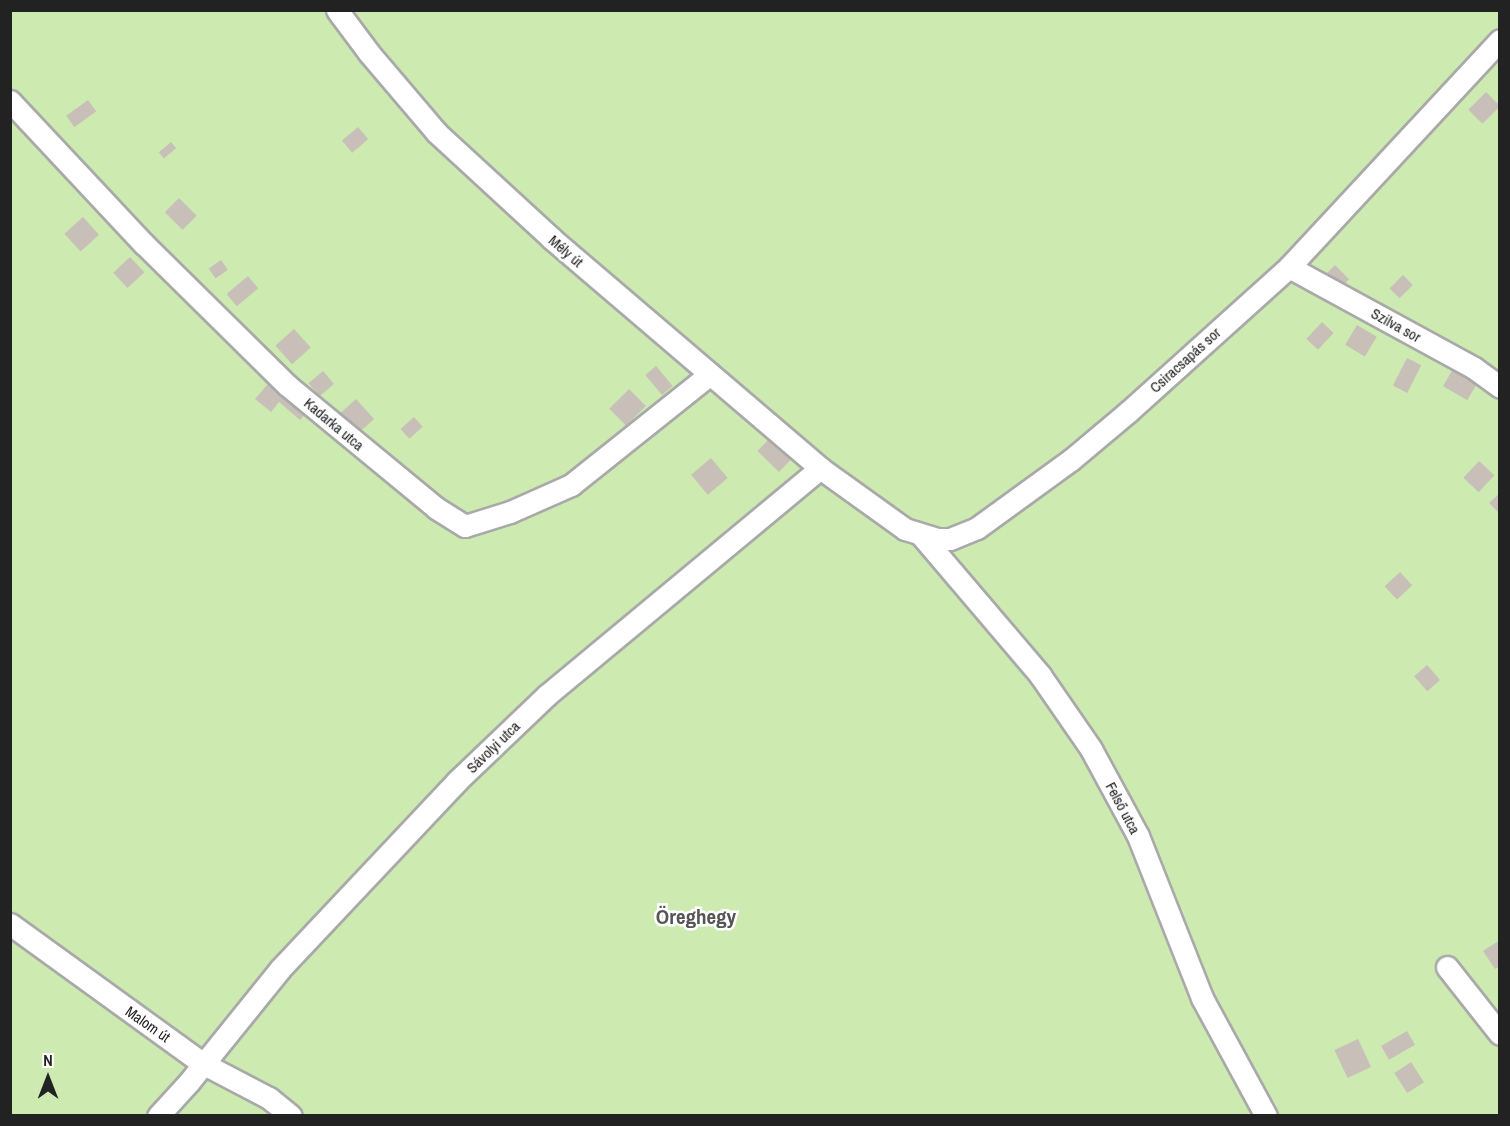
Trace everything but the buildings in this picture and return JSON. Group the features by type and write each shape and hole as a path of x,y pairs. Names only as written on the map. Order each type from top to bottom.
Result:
{"street":[{"name":"Mély út","path":"337,10 369,53 437,133 551,238 820,468"},
{"name":"Csiracsapás sor","path":"820,468 887,517 921,535 950,539 977,528 1104,432 1289,267 1500,40"},
{"name":"Kadarka utca","path":"10,101 144,244 287,385 436,508 465,526 510,512 571,485 710,374"},
{"name":"Szilva sor","path":"1289,267 1474,368 1500,387"},
{"name":"Sávolyi utca","path":"158,1116 189,1082 202,1063 281,968 360,882 490,750 547,695 820,468"},
{"name":"Felső utca","path":"921,535 1040,675 1091,749 1138,836 1202,998 1266,1116"},
{"name":"Malom út","path":"10,924 202,1063 268,1098 291,1116"},
{"path":"1447,967 1500,1034"}],"green space":[{"path":"11,11 1499,11 1499,1115 11,1115"}],"district":[{"name":"Öreghegy","path":"696,917"}]}
